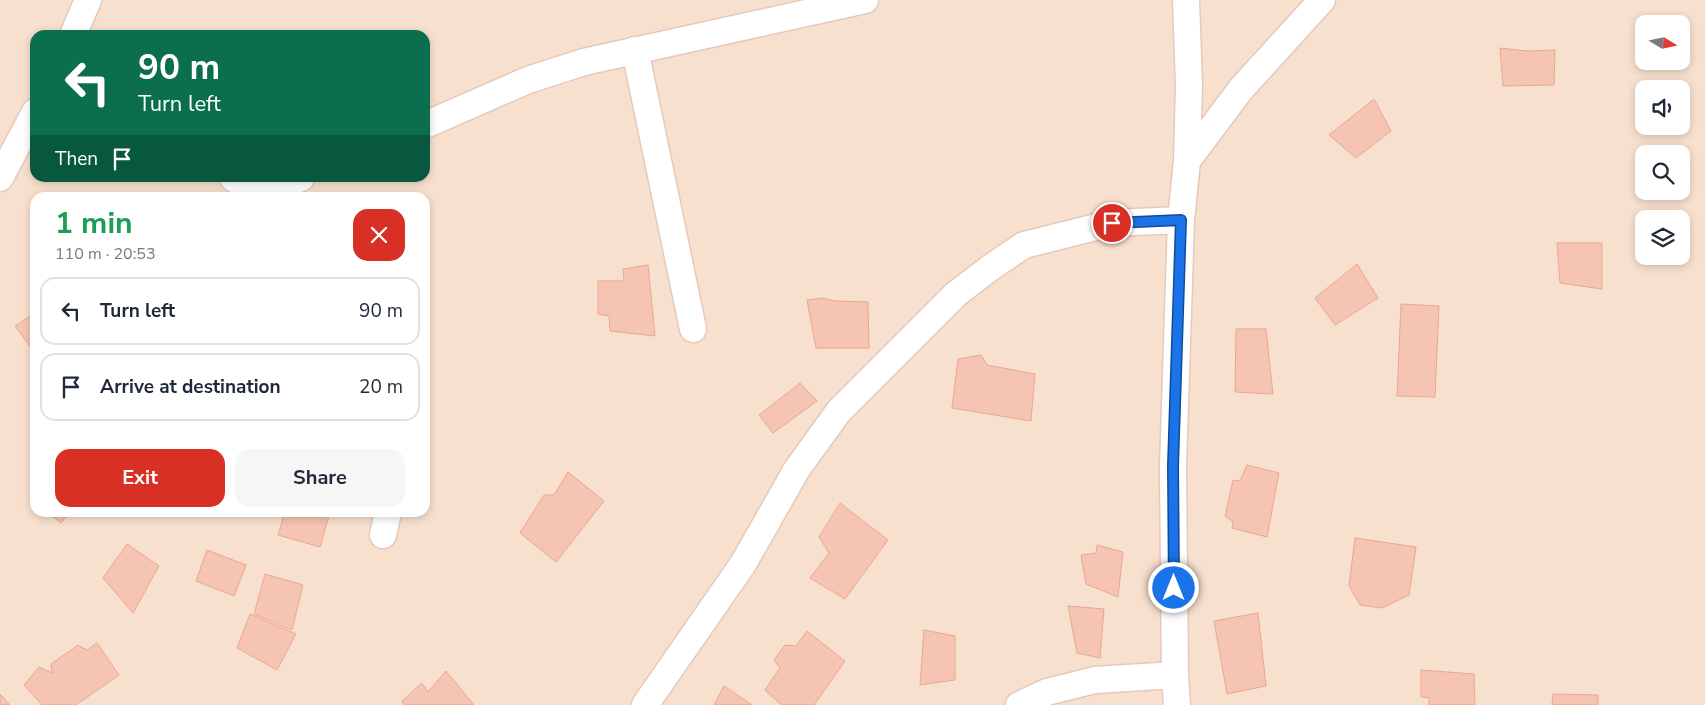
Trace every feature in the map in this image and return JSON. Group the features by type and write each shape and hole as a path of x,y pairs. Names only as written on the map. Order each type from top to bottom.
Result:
{"street":[{"path":"75,30 88,0"},
{"path":"430,123 528,80 584,62 865,0"},
{"path":"1177,705 1173,466 1181,220 1188,161 1189,86 1186,0"},
{"path":"1188,161 1241,89 1322,0"},
{"path":"635,50 693,330"},
{"path":"0,178 30,121"},
{"path":"239,182 256,192"},
{"path":"271,192 292,182"},
{"path":"645,705 743,564 797,469 834,418 882,366 956,294 990,268 1024,246 1112,223 1181,220"},
{"path":"1019,705 1047,692 1096,680 1175,675"}],"shaded area":[{"path":"0,0 1705,0 1705,705 0,705"}],"building":[{"path":"1500,48 1527,51 1555,50 1554,85 1503,86"},
{"path":"1374,99 1391,131 1356,158 1329,135"},
{"path":"1557,243 1602,243 1602,289 1560,283"},
{"path":"1357,264 1378,298 1335,325 1315,298"},
{"path":"648,265 655,336 610,331 609,316 598,314 598,281 624,281 623,269"},
{"path":"824,298 834,301 868,302 869,348 816,348 807,300"},
{"path":"1401,304 1439,306 1435,397 1397,396"},
{"path":"30,316 30,346 15,326"},
{"path":"1236,329 1266,329 1273,394 1235,392"},
{"path":"981,355 987,365 1035,374 1031,421 952,408 958,359"},
{"path":"800,383 817,401 773,433 759,415"},
{"path":"1247,465 1279,473 1267,537 1232,528 1233,522 1225,516 1233,480 1240,481"},
{"path":"568,472 604,501 556,562 520,533 544,495 554,495"},
{"path":"840,503 888,540 845,599 810,578 829,553 819,537"},
{"path":"53,517 66,517 61,523"},
{"path":"283,517 329,517 320,547 278,535"},
{"path":"1355,538 1416,547 1409,595 1382,608 1360,605 1349,586"},
{"path":"127,544 159,566 133,613 103,578"},
{"path":"1097,545 1123,552 1118,597 1086,584 1081,555 1096,553"},
{"path":"207,550 246,565 234,596 196,581"},
{"path":"265,574 303,585 292,630 254,614"},
{"path":"1068,606 1104,609 1100,658 1077,653"},
{"path":"1258,613 1266,686 1227,694 1214,621"},
{"path":"250,614 296,634 277,670 237,648"},
{"path":"924,630 955,636 955,680 920,685"},
{"path":"807,631 845,661 814,705 781,705 765,690 780,668 774,660 785,645 796,646"},
{"path":"97,643 119,675 76,705 42,705 24,685 39,667 52,673 51,664 78,645 87,650"},
{"path":"1421,670 1474,674 1475,705 1428,705 1430,698 1421,697"},
{"path":"446,671 474,705 404,705 402,701 422,683 428,692"},
{"path":"724,686 752,705 714,705"},
{"path":"0,694 10,705 0,705"},
{"path":"1553,694 1598,695 1598,705 1552,705"}],"route":[{"path":"1112,223 1181,220 1173,466 1174,588"}]}
